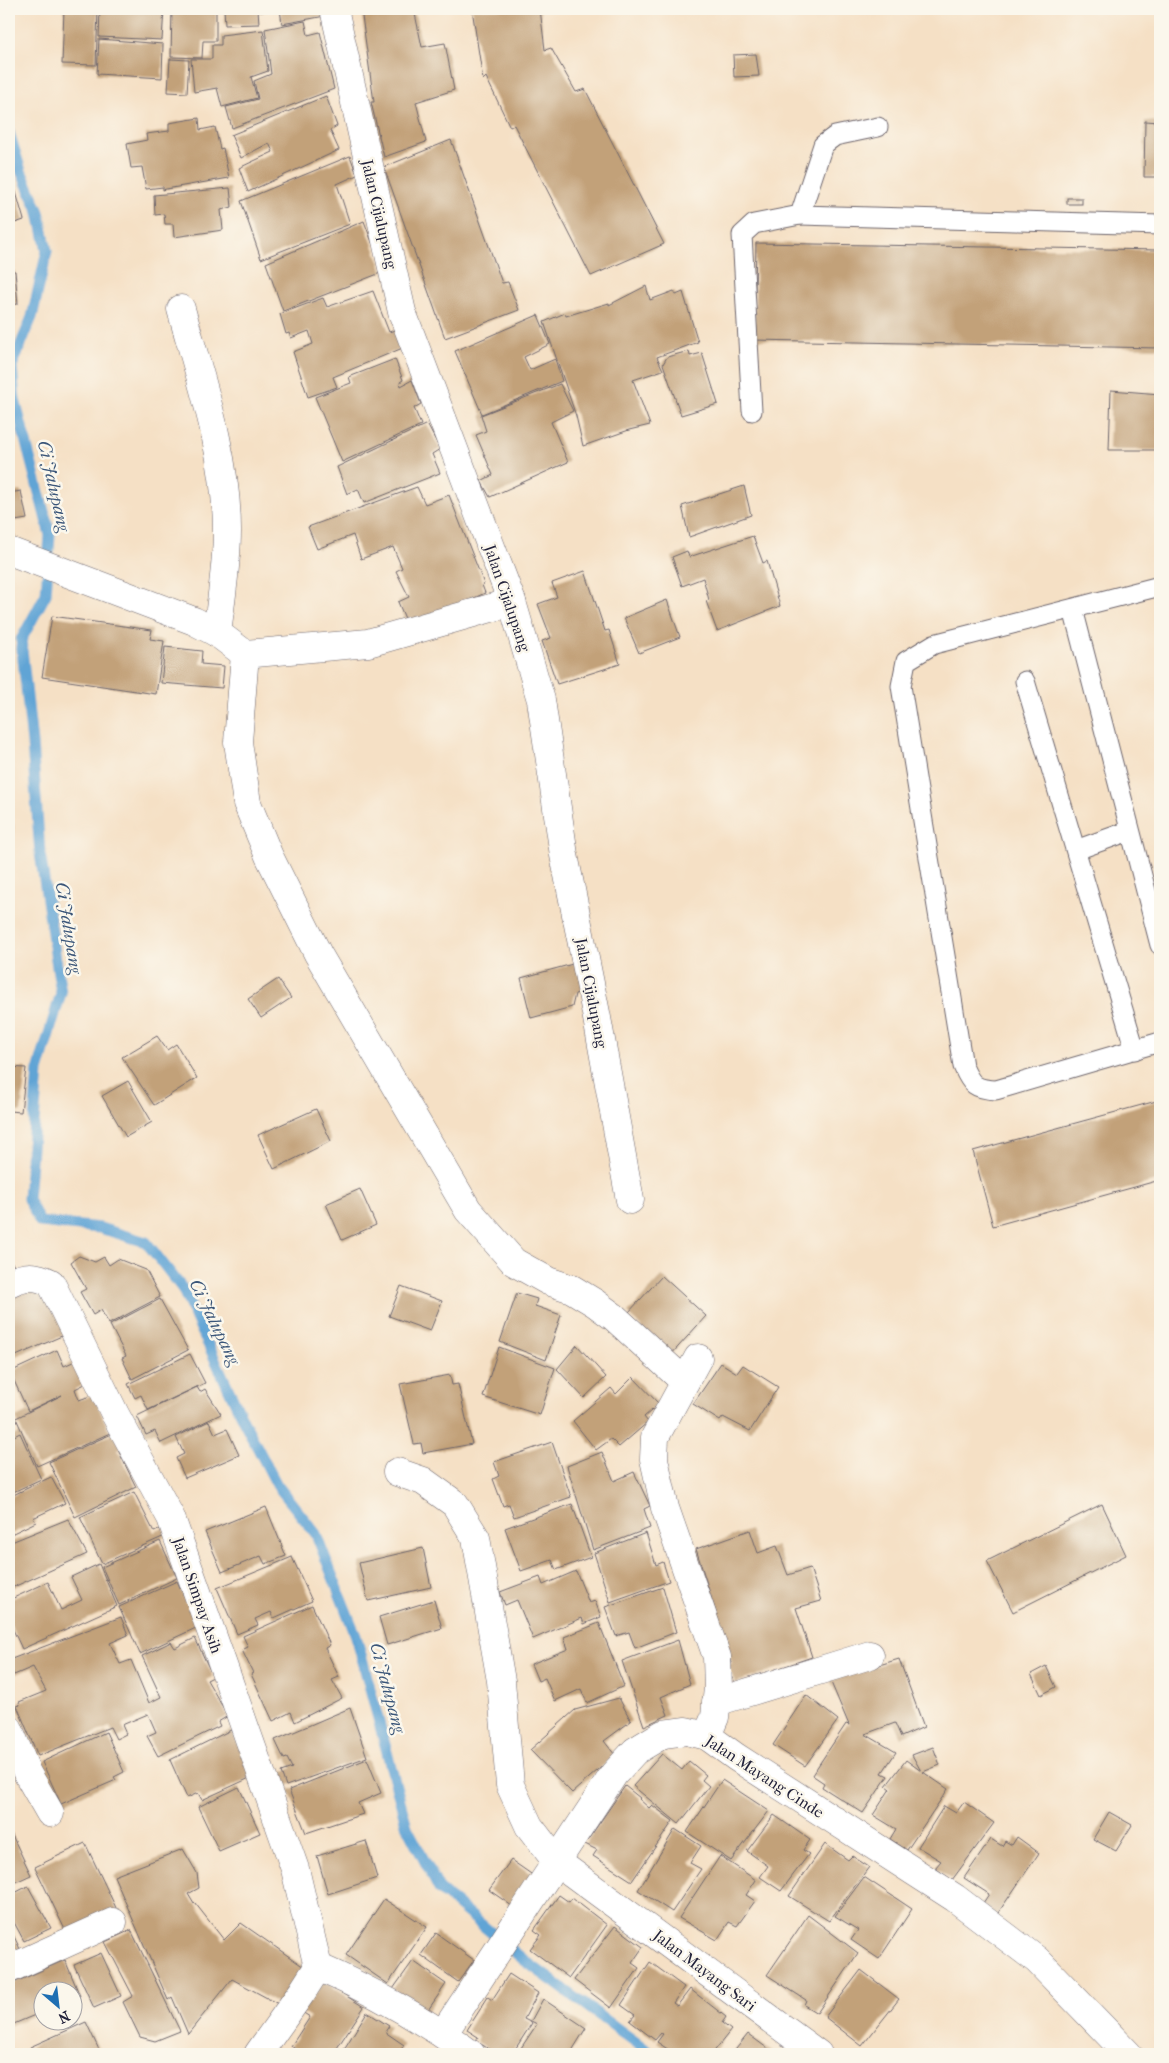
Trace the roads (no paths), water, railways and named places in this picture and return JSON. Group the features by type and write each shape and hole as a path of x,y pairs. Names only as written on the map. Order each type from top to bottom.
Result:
{"street":[{"name":"Jalan Cijalupang","path":"334,9 402,312 512,602 541,700 564,855 597,1018 630,1200"},
{"path":"181,309 214,426 224,481 227,532 217,633"},
{"path":"13,553 194,621 217,633 246,654 368,643 512,602"},
{"path":"246,654 238,742 247,803 269,856 318,954 468,1210 514,1262 548,1281 572,1289 595,1303 614,1317 685,1382"},
{"name":"Jalan Simpay Asih","path":"9,1283 22,1276 39,1277 51,1283 115,1414 171,1518 295,1869 318,1966"},
{"path":"698,1358 655,1437 654,1459 665,1508 717,1657 718,1688 715,1717 707,1736"},
{"name":"Jalan Mayang Sari","path":"397,1472 423,1481 455,1504 476,1538 501,1681 510,1785 528,1826 556,1861 818,2054"},
{"path":"716,1702 870,1654"},
{"path":"9,1729 27,1773 50,1813"},
{"name":"Jalan Mayang Cinde","path":"443,2034 614,1774 635,1751 663,1734 686,1731 707,1736 736,1758 955,1898 1037,1960 1128,2054"},
{"path":"9,1969 113,1922"},
{"path":"258,2054 318,1966 342,1977 443,2034 471,2054"}],"lane":[{"path":"800,215 823,145 835,136 878,127"},
{"path":"752,410 742,235 754,224 800,215 1160,225"},
{"path":"1160,586 934,644 906,661 901,686 963,1066 969,1080 980,1089 996,1090 1160,1042"},
{"path":"1073,609 1160,945"},
{"path":"1025,681 1135,1050"},
{"path":"1076,850 1129,831"}],"waterway":[{"name":"Ci Jalupang","path":"9,132 21,171 39,212 47,251 32,317 12,366 15,400 50,535 46,594 21,640 32,743 40,853 61,993 38,1071 28,1199 40,1222 100,1228 146,1242 182,1288 243,1420 277,1485 316,1534 356,1636 407,1827 439,1889 524,1960 652,2054"}]}
